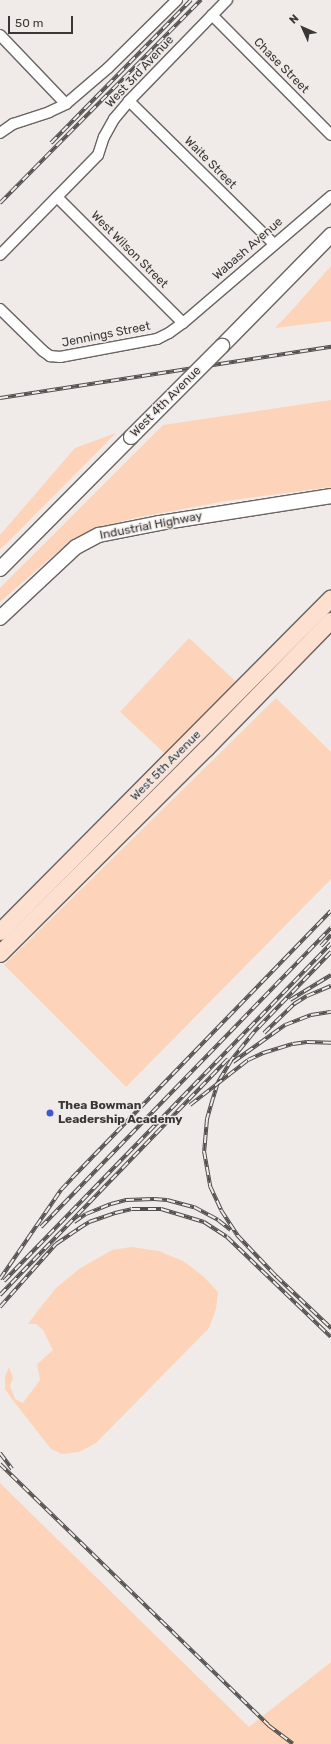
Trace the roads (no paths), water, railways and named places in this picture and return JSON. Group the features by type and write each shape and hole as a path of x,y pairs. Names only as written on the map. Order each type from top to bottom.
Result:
{"main road":[{"name":"West 4th Avenue","path":"0,569 331,235"},
{"name":"Industrial Highway","path":"0,618 66,555 87,540 111,532 331,496"},
{"name":"West 5th Avenue","path":"0,932 166,765 329,606"},
{"name":"West 5th Avenue","path":"0,954 178,777 331,621"},
{"path":"166,765 178,777"}],"street":[{"name":"West 3rd Avenue","path":"0,255 98,154 104,137 114,119 129,101 227,0"},
{"path":"0,133 13,124 49,112 66,104 108,68 175,1"},
{"name":"Chase Street","path":"212,15 331,135"},
{"path":"0,35 66,104"},
{"name":"Waite Street","path":"129,101 274,244"},
{"name":"West Wilson Street","path":"57,196 183,323"},
{"name":"Wabash Avenue","path":"183,323 331,196"},
{"name":"Jennings Street","path":"0,309 43,351 55,357 146,342 163,336 183,323"}],"railway":[{"path":"51,143 191,0"},
{"path":"0,203 201,0"},
{"path":"0,398 331,347"},
{"path":"0,1279 61,1190 331,911"},
{"path":"41,1227 331,928"},
{"path":"321,946 331,935"},
{"path":"4,1281 331,943"},
{"path":"331,952 254,1032 232,1059 218,1082 213,1098 207,1119 204,1151 210,1186 221,1210 237,1235 276,1276 331,1328"},
{"path":"290,1000 331,975"},
{"path":"264,1033 294,1004 307,996 331,986"},
{"path":"233,1062 285,1025 311,1015 331,1012"},
{"path":"190,1105 248,1060 263,1053 293,1044 307,1042 331,1043"},
{"path":"0,1295 228,1059"},
{"path":"74,1222 86,1214 111,1204 126,1200 154,1199 167,1200 194,1207 218,1220 231,1230"},
{"path":"0,1307 56,1244 89,1222 132,1209 161,1209 204,1222 227,1237 331,1337"},
{"path":"0,1453 12,1469"},
{"path":"0,1464 268,1725 293,1744"}],"place":[{"name":"Thea Bowman Leadership Academy","path":"50,1113"}]}
